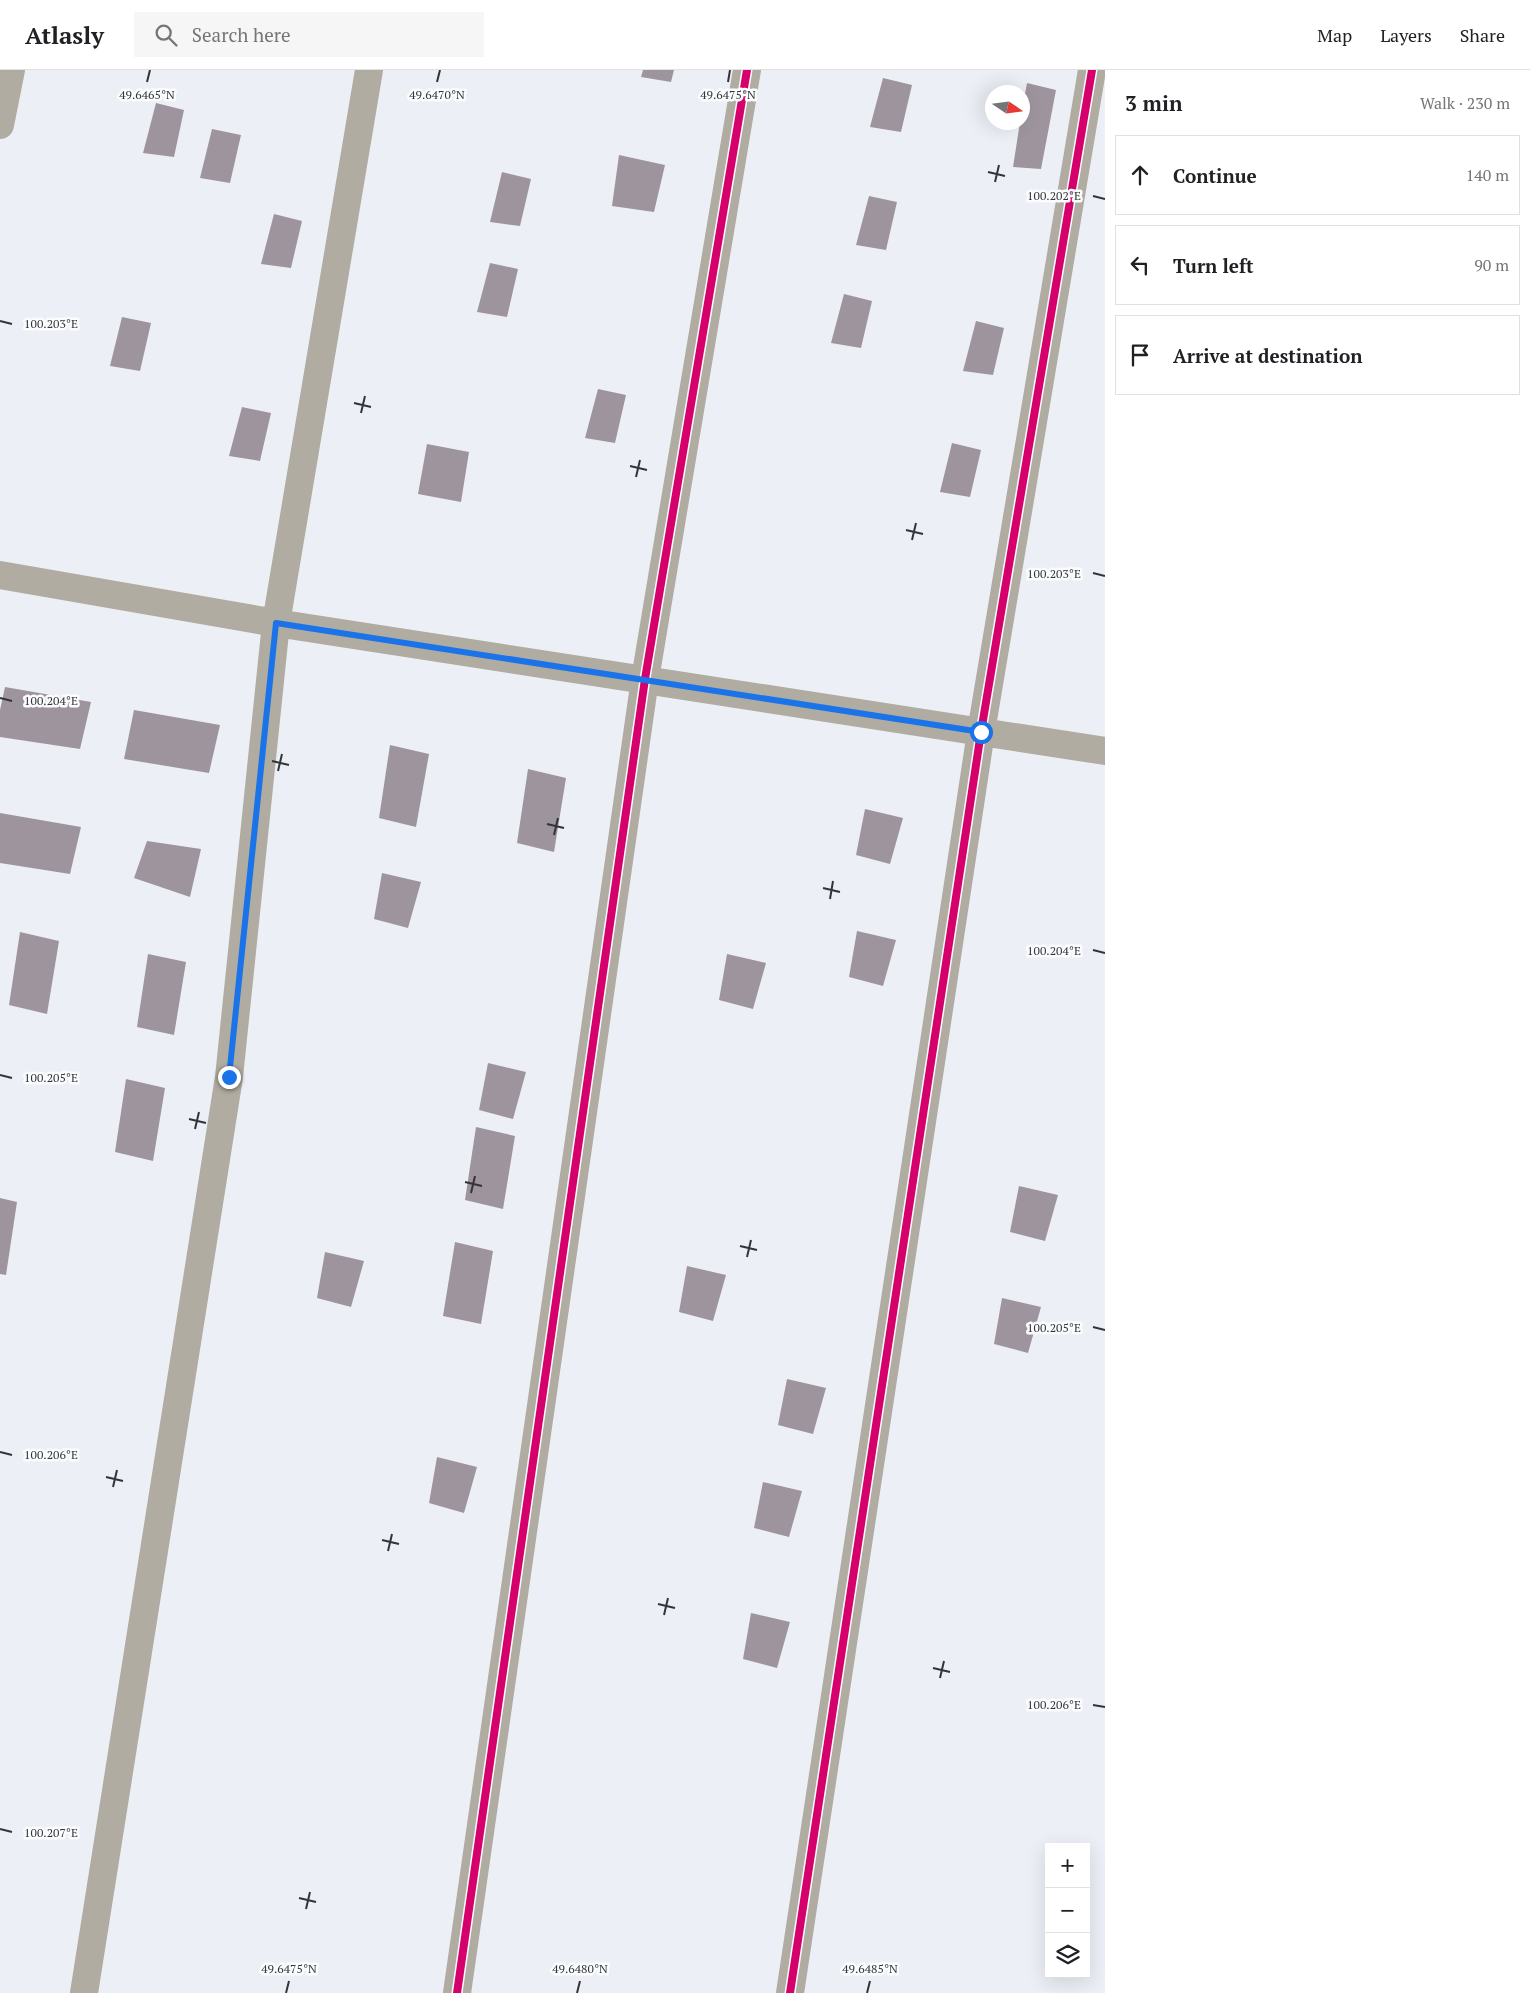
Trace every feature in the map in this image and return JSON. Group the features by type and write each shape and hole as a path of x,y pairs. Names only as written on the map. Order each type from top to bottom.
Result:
{"street":[{"path":"0,125 10,70"},
{"path":"84,1993 229,1077 276,623 369,70"},
{"path":"457,1993 645,680 747,70"},
{"path":"790,1993 981,732 1092,70"},
{"path":"0,575 276,623 1105,751"}],"building":[{"path":"643,70 674,70 671,82 641,77"},
{"path":"883,78 912,85 901,132 870,127"},
{"path":"1027,83 1056,90 1041,169 1013,167 1019,130 1030,130 1030,85 1027,85"},
{"path":"156,103 184,110 174,157 143,153"},
{"path":"212,129 241,135 230,183 200,178"},
{"path":"619,155 665,165 654,212 612,206"},
{"path":"502,172 531,179 520,226 490,222"},
{"path":"869,196 897,202 886,250 856,245"},
{"path":"274,214 302,221 291,268 261,264"},
{"path":"490,263 518,269 507,317 477,312"},
{"path":"844,294 872,301 861,348 831,343"},
{"path":"122,317 151,323 140,371 110,366"},
{"path":"976,321 1004,328 993,375 963,371"},
{"path":"598,389 626,395 615,443 585,438"},
{"path":"242,407 271,413 260,461 229,456"},
{"path":"952,443 981,450 970,497 940,492"},
{"path":"427,444 469,452 461,502 418,494"},
{"path":"5,687 91,702 80,749 0,737 0,710"},
{"path":"134,710 220,725 209,773 124,759"},
{"path":"390,745 429,754 416,827 379,818"},
{"path":"528,769 566,778 554,852 517,843"},
{"path":"865,809 903,818 890,864 856,855"},
{"path":"0,813 81,827 70,874 0,863"},
{"path":"147,841 201,849 190,897 134,878"},
{"path":"382,873 421,882 408,928 374,919"},
{"path":"857,931 896,940 883,986 849,977"},
{"path":"20,932 59,941 47,1014 9,1005"},
{"path":"148,954 186,962 174,1035 137,1027"},
{"path":"727,954 766,963 753,1009 719,1000"},
{"path":"488,1063 526,1072 513,1119 479,1110"},
{"path":"126,1079 165,1088 153,1161 115,1152"},
{"path":"476,1127 515,1136 503,1209 465,1200"},
{"path":"1019,1186 1058,1195 1045,1241 1010,1232"},
{"path":"0,1198 17,1202 6,1275 0,1274"},
{"path":"455,1242 493,1251 481,1324 443,1316"},
{"path":"325,1252 364,1261 351,1307 317,1298"},
{"path":"687,1266 726,1275 713,1321 679,1312"},
{"path":"1002,1298 1041,1307 1028,1353 994,1344"},
{"path":"787,1379 826,1388 813,1434 778,1425"},
{"path":"437,1457 477,1467 464,1513 429,1503"},
{"path":"763,1482 802,1491 789,1537 754,1528"},
{"path":"751,1613 790,1622 777,1668 743,1659"}],"cycle path":[{"path":"457,1993 645,679 747,70"},
{"path":"790,1993 981,732 1092,70"}],"route":[{"path":"229,1077 276,623 981,732"}]}
